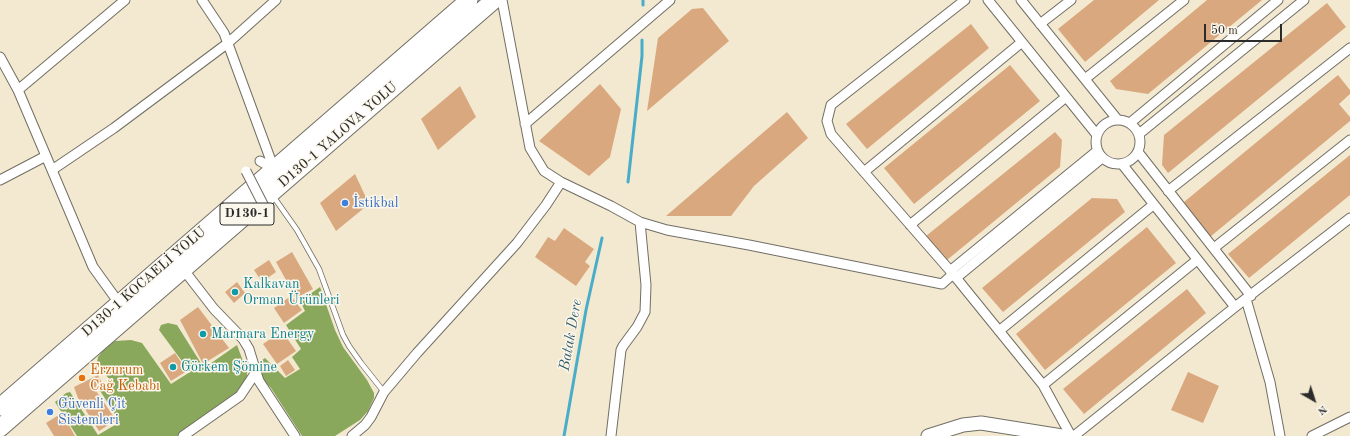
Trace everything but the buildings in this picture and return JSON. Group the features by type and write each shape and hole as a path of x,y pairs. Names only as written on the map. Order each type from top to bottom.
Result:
{"highway":[{"name":"D130-1 KOCAELİ YOLU","path":"0,407 120,303 267,165 469,0"},
{"name":"D130-1 YALOVA YOLU","path":"0,428 183,269 246,222 271,193 494,0"}],"street":[{"path":"18,90 125,0"},
{"path":"202,0 224,33 228,42 267,165"},
{"path":"52,170 114,128 228,42 276,0"},
{"path":"502,0 530,148 544,171 561,182 640,222 675,232 749,245 942,284 1100,154"},
{"path":"525,124 670,0"},
{"path":"965,0 831,106 827,121 831,134 953,274 1043,385 1072,436 1350,218"},
{"path":"988,0 1097,135"},
{"path":"1021,0 1117,120"},
{"path":"1040,24 1070,0"},
{"path":"1085,79 1184,0"},
{"path":"1130,123 1278,0"},
{"path":"1139,134 1304,0"},
{"path":"864,172 1022,42"},
{"path":"1168,191 1350,48"},
{"path":"0,57 18,90 92,267 120,303"},
{"path":"910,225 1066,97"},
{"path":"1117,120 1124,120 1130,123 1136,128 1139,134 1140,146 1138,152 1134,158 1122,164 1108,162 1100,154 1096,143 1097,135 1101,127 1108,122 1117,120"},
{"path":"1214,248 1350,140"},
{"path":"1138,152 1214,248 1249,298 1270,382 1280,436"},
{"path":"0,180 46,156"},
{"path":"1122,164 1235,308"},
{"path":"246,171 268,214"},
{"path":"352,436 365,425 371,417 384,392 417,352 517,243 546,205 561,182"},
{"path":"999,331 1154,205"},
{"path":"611,436 621,350 637,328 645,312 646,285 640,222"},
{"path":"1043,385 1197,260"},
{"path":"183,269 214,309 243,339 249,349 259,381 295,436"},
{"path":"183,436 240,396 256,372"},
{"path":"1312,436 1350,417"},
{"path":"928,436 963,424 981,423 1062,436"}],"lane":[{"path":"271,193 297,230 319,269 343,335 349,346 384,392"}],"green space":[{"path":"320,287 335,330 343,347 367,380 374,393 374,398 368,411 360,420 335,436 302,436 271,388 263,380 258,363 265,358 285,378 300,369 292,357 301,349 286,325 305,311 300,301"},
{"path":"168,323 177,325 204,368 237,345 247,372 247,379 244,387 226,403 177,436 77,436 55,402 66,393 70,392 98,435 120,422 99,389 111,382 97,362 98,357 105,348 115,341 131,340 142,343 171,384 190,372 159,330 161,325"}],"waterway":[{"name":"Batak Dere","path":"643,0 643,5"},
{"name":"Batak Dere","path":"628,182 642,56 642,40"},
{"name":"Batak Dere","path":"564,436 586,310 602,238"}],"place":[{"name":"İstikbal","path":"345,203"},
{"name":"Kalkavan Orman Ürünleri","path":"235,292"},
{"name":"Marmara Energy","path":"203,334"},
{"name":"Görkem Şömine","path":"173,367"},
{"name":"Erzurum Cağ Kebabı","path":"82,378"},
{"name":"Güvenli Çit Sistemleri","path":"50,412"}]}
